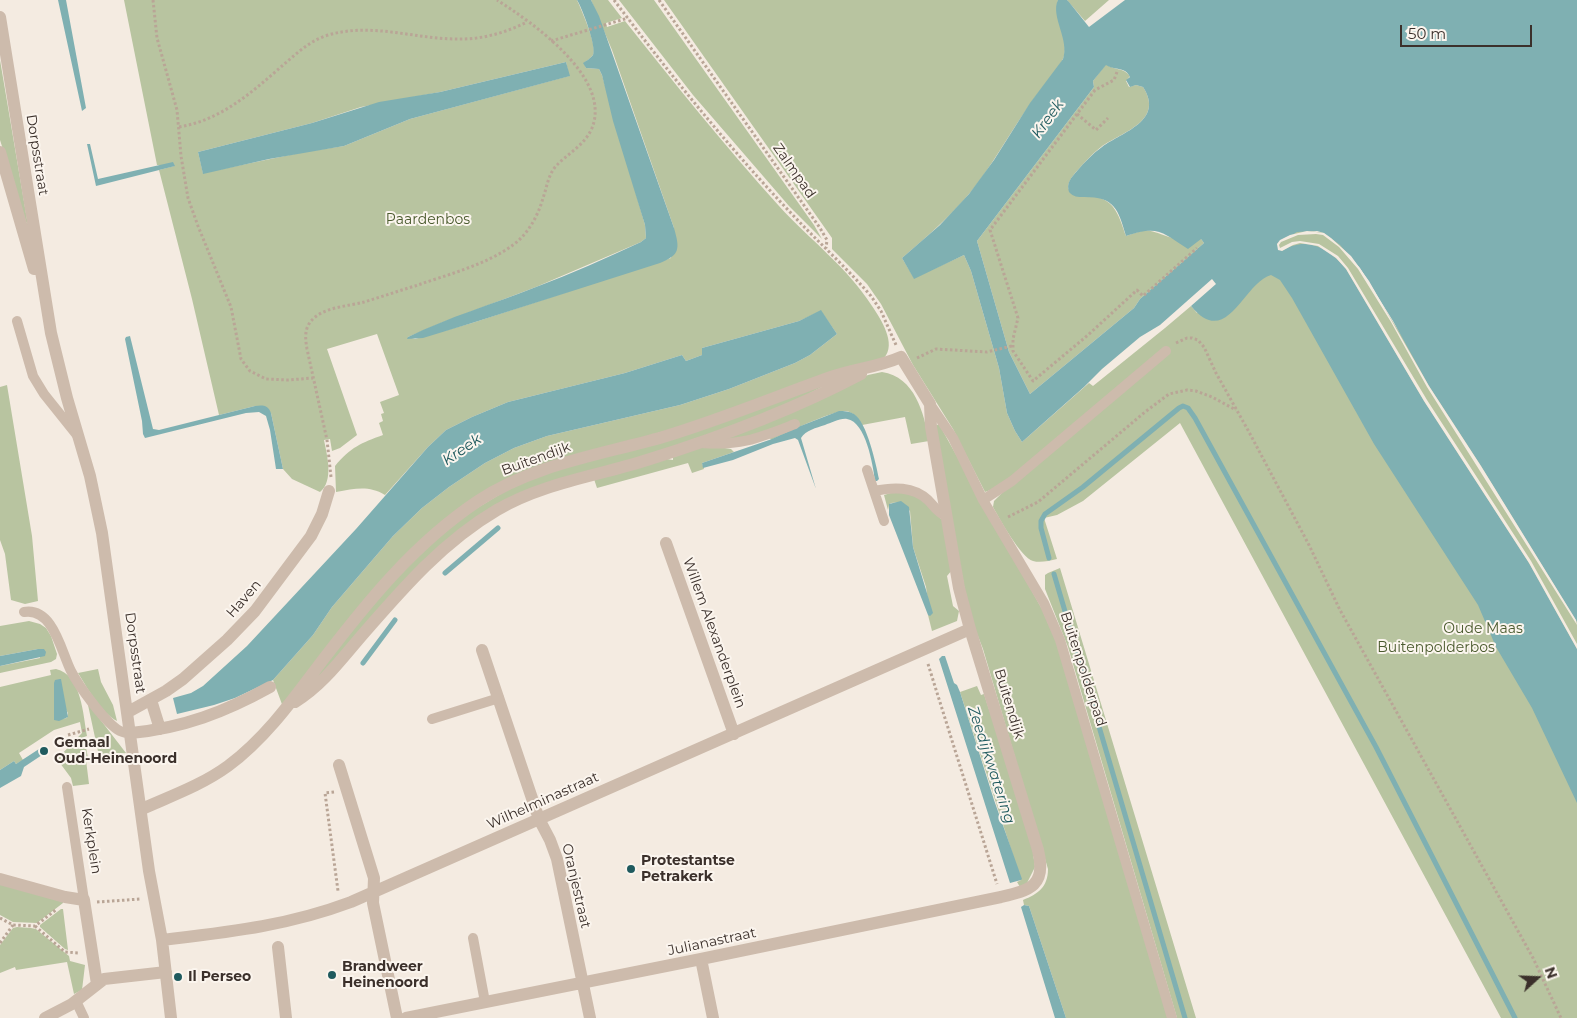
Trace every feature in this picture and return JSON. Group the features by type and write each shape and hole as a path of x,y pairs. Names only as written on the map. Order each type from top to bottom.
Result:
{"street":[{"name":"Dorpsstraat","path":"0,18 45,298 60,370 94,493 102,533 154,898 162,940 171,1018"},
{"name":"Dorpsstraat","path":"0,152 27,249 45,298"},
{"name":"Buitendijk","path":"288,705 303,697 326,676 432,559 482,519 514,500 537,491 646,461 700,443 790,408 874,367 902,357"},
{"name":"Buitenpolderpad","path":"902,357 930,404"},
{"name":"Buitendijk","path":"142,808 195,786 227,767 252,746 288,705 364,607 407,559 458,514 496,489 548,468 664,437 835,376 874,367"},
{"name":"Buitendijk","path":"930,404 931,427 958,588 1040,859 1040,871 1036,882 1032,887 1023,892"},
{"name":"Haven","path":"128,712 166,691 201,665 255,611 311,536 322,514 329,491"},
{"name":"Willem Alexanderplein","path":"666,543 734,734"},
{"name":"Wilhelminastraat","path":"162,940 271,926 304,918 374,893 970,629"},
{"name":"Oranjestraat","path":"482,650 539,819 558,859 590,1018"},
{"path":"131,733 186,724 224,711 270,687"},
{"path":"150,700 160,729"},
{"path":"339,765 374,878 373,904 397,1018"},
{"path":"0,879 65,897 84,900"},
{"name":"Julianastraat","path":"406,1018 1023,892"},
{"name":"Kerkplein","path":"84,900 97,984"},
{"path":"278,946 286,1018"},
{"path":"701,959 713,1018"},
{"path":"45,1018 76,1002 97,984 108,978 166,972"}],"lane":[{"path":"18,321 33,376 44,394 79,438"},
{"path":"983,500 1012,481 1166,352"},
{"name":"Buitenpolderpad","path":"930,404 954,438 983,500 1044,603 1060,640 1172,1018"},
{"name":"Buitendijk","path":"700,443 737,444 795,424"},
{"path":"867,470 884,521"},
{"path":"874,491 889,488 913,490 923,495 939,512 946,516"},
{"path":"24,612 32,612 45,619 54,632 72,673 92,700 115,728 122,732 131,733"},
{"path":"432,719 499,698"},
{"name":"Kerkplein","path":"67,787 84,900"},
{"path":"473,938 485,1002"},
{"path":"76,1002 84,1018"}],"path":[{"path":"153,0 157,38 175,104 183,173 188,198 231,307 241,359 250,371 266,379 313,378"},
{"path":"329,491 331,474 329,452 305,335 308,324 318,315 463,269 506,250 528,229 542,203 552,171 588,136 595,116 593,95 582,74 566,54 497,0"},
{"path":"614,0 742,158 788,210 826,248"},
{"name":"Zalmpad","path":"659,0 820,228 826,240 826,248 871,296 881,311 902,357"},
{"path":"551,41 628,18"},
{"path":"179,127 204,121 224,111 249,94 299,52 327,35 360,30 381,30 463,39 494,34 527,22"},
{"path":"1117,72 1114,80 1095,90 990,230 1018,318 1011,346 1033,381 1138,290 1142,296 1197,248"},
{"path":"1077,114 1096,130 1108,118"},
{"path":"1166,352 1186,338 1198,340 1204,347 1340,610 1536,965 1561,1018"},
{"path":"918,357 940,349 991,351 1011,346"},
{"path":"997,525 1038,502 1169,394 1187,390 1196,391 1238,411"},
{"path":"924,649 1000,897"},
{"path":"68,735 89,729"},
{"path":"340,906 325,793 347,790"},
{"path":"35,926 64,905 65,897"},
{"path":"84,900 110,902 154,898"},
{"path":"0,918 13,925 35,926 65,952 92,952"},
{"path":"0,943 13,925"}],"green space":[{"name":"Paardenbos","path":"124,0 577,0 588,28 594,51 593,55 584,63 586,68 599,69 602,75 645,225 646,238 641,242 536,287 408,337 415,339 472,323 671,258 674,228 612,50 591,0 608,0 622,18 606,23 607,27 625,21 700,115 759,183 852,279 880,318 888,339 888,352 884,358 732,412 552,463 446,521 283,707 273,680 313,635 332,607 393,536 422,508 449,487 485,463 514,448 547,436 680,405 729,389 795,363 810,355 837,334 821,311 799,321 702,348 702,355 686,361 682,355 625,373 508,402 446,430 385,495 367,489 336,492 335,466 357,446 383,435 379,423 383,421 381,414 384,413 380,402 399,395 377,334 327,349 357,435 340,448 332,451 330,439 324,440 328,460 328,475 327,481 320,492 292,479 283,469 271,413 255,406 219,415 159,170 174,166 157,165","holes":["566,62 569,76 410,119 344,146 304,152 203,173 198,152 312,123 361,107 440,92"]},
{"path":"619,0 654,0 814,225 822,239 789,206 693,95"},
{"path":"664,0 1058,0 1058,14 1065,42 1064,56 1059,66 1024,112 987,171 971,191 943,221 902,258 914,278 964,255 971,271 999,368 1007,413 1022,442 1089,383 1093,386 1191,306 1197,313 1272,240 1289,229 1337,234 1577,611 1577,1018 1501,1018 1180,423 1083,501 1057,515 1044,518 1057,559 1036,562 1023,553 993,507 994,501 1002,493 998,487 985,492 953,429 913,365 881,304 867,284 832,249 832,238"},
{"path":"1067,0 1109,0 1085,21"},
{"path":"0,60 29,231 0,140"},
{"path":"1106,64 1130,76 1126,81 1129,87 1136,85 1143,87 1148,99 1149,109 1145,117 1138,124 1101,147 1091,156 1072,177 1068,189 1107,201 1117,213 1126,236 1148,230 1176,239 1201,239 1204,243 1140,299 1134,308 1030,394 1009,352 977,241 1094,87 1093,81"},
{"path":"882,372 893,375 903,381 910,389 921,408 929,441 911,444 905,417 862,425 853,414 845,411 820,418 771,440 770,438 719,440 868,375"},
{"path":"839,378 778,410 489,510 306,690 371,603 454,522 522,481"},
{"path":"7,385 32,536 38,601 25,604 11,600 5,554 0,540 0,387"},
{"path":"939,424 1043,611 1056,640 1168,1018 1066,1018 1029,906 1024,905 1023,900 1038,892 1044,885 1048,869 983,649 969,613 935,426"},
{"path":"711,446 731,449 734,452 702,463 704,469 692,473 688,463 597,488 594,479 667,459 673,460 673,455 695,447"},
{"path":"894,492 910,494 922,500 942,520 952,570 947,576 953,606 959,611 957,621 932,631 928,615 930,615 926,587 913,547 910,511 901,502 891,503 888,510 884,495"},
{"path":"1060,568 1196,1018 1177,1018 1068,647 1045,589 1045,575"},
{"path":"29,621 46,628 57,654 56,659 51,662 0,673 0,666 40,658 38,649 0,656 0,626"},
{"path":"56,669 65,673 76,687 80,697 87,736 84,737 88,758 86,760 89,784 73,786 71,778 57,759 82,733 80,722 54,730 19,753 23,760 16,764 14,761 0,770 0,687 51,675 50,670","holes":["54,690 68,713 67,718 54,720"]},
{"path":"98,669 101,682 113,705 117,721 100,706 78,673"},
{"path":"977,686 981,695 984,694 1031,838 1035,867 1027,883 1020,887 1017,882 1021,880 960,692"},
{"path":"89,705 126,753 99,756"},
{"path":"0,884 63,903 37,923 13,922 0,915"},
{"path":"63,909 68,950 40,927 40,925"},
{"path":"13,928 36,929 69,956 70,961 85,965 82,990 74,994 67,962 16,970 15,967 0,973 0,945"}],"water":[{"path":"58,0 66,0 86,108 82,111"},
{"path":"577,0 591,0 599,16 674,228 677,241 675,254 660,263 472,323 423,338 407,339 439,323 575,271 641,242 646,238 645,225 613,121 602,75 599,69 586,68 583,63 593,55 594,51 588,28"},
{"name":"Kreek","path":"1058,0 1067,0 1089,27 1125,0 1577,0 1577,622 1481,466 1429,386 1393,321 1360,268 1340,245 1324,233 1317,231 1297,232 1277,244 1282,251 1300,244 1317,246 1333,255 1346,269 1424,401 1529,563 1577,649 1577,803 1532,708 1496,647 1478,605 1374,444 1280,280 1271,275 1261,280 1234,310 1225,318 1215,321 1204,318 1191,306 1216,284 1212,279 1160,325 1140,337 1102,369 1022,442 1007,413 999,368 971,271 964,255 914,279 902,258 940,225 969,194 994,160 1030,103 1063,59 1064,44 1056,6","holes":["1106,65 1125,71 1130,77 1126,80 1130,87 1136,85 1143,87 1148,99 1149,109 1145,117 1138,124 1102,147 1085,162 1070,181 1068,186 1069,192 1072,195 1103,199 1109,202 1114,206 1126,236 1146,231 1159,232 1188,249 1201,239 1204,243 1140,299 1134,308 1030,394 1009,352 977,241 1094,87 1093,81"]},
{"path":"566,62 570,76 410,119 344,146 269,159 203,174 198,152 312,123 379,102 440,92"},
{"path":"87,144 90,144 98,179 173,162 175,166 96,186"},
{"name":"Kreek","path":"821,310 837,334 810,355 795,363 729,389 680,405 547,436 514,448 485,463 422,508 393,536 332,607 313,635 273,680 235,698 177,714 173,698 191,693 203,686 247,646 356,529 428,447 446,430 508,402 625,373 682,355 686,361 702,355 702,348 799,321"},
{"path":"130,336 153,429 159,430 255,406 265,406 271,413 283,469 276,469 266,416 259,412 246,413 145,438 125,339"},
{"path":"839,411 854,414 863,425 876,464 879,479 877,481 875,481 864,436 854,422 847,419 811,430 801,438 816,489 798,440 795,438 773,444 733,460 703,468 702,463 772,439"},
{"path":"901,501 909,507 913,547 933,613 930,616 889,515 889,504"},
{"path":"44,649 46,652 45,656 0,666 0,656"},
{"path":"945,656 954,683 960,692 1021,880 1010,883 939,659"},
{"path":"61,679 68,717 59,721 54,720 54,683 55,680"},
{"path":"39,749 42,755 24,767 21,776 0,788 0,770 14,761 16,764"},
{"path":"1024,905 1029,906 1066,1018 1055,1018 1021,907"}],"pier":[{"path":"1307,231 1324,233 1331,238 1351,256 1369,281 1429,386 1481,466 1576,620 1577,625 1427,387 1391,322 1358,269 1339,247 1323,235 1298,235 1281,242 1280,248 1292,242 1300,241 1319,244 1338,256 1348,268 1427,400 1531,561 1577,644 1577,649 1529,563 1424,401 1346,269 1336,258 1318,246 1300,243 1282,251 1278,250 1277,244 1280,240 1290,235"}],"waterway":[{"path":"1049,558 1041,528 1041,521 1045,514 1083,487 1179,408 1183,406 1188,408 1376,747 1515,1018"},
{"path":"445,573 498,528"},
{"path":"1054,574 1185,1018"},
{"path":"363,663 395,620"}],"place":[{"name":"Gemaal Oud-Heinenoord","path":"44,751"},
{"name":"Protestantse Petrakerk","path":"631,869"},
{"name":"Brandweer Heinenoord","path":"332,975"},
{"name":"Il Perseo","path":"178,977"}],"park label":[{"name":"Oude Maas","path":"1483,629"},
{"name":"Buitenpolderbos","path":"1436,648"}],"water label":[{"name":"Zeedijkwatering","path":"991,765"}]}
